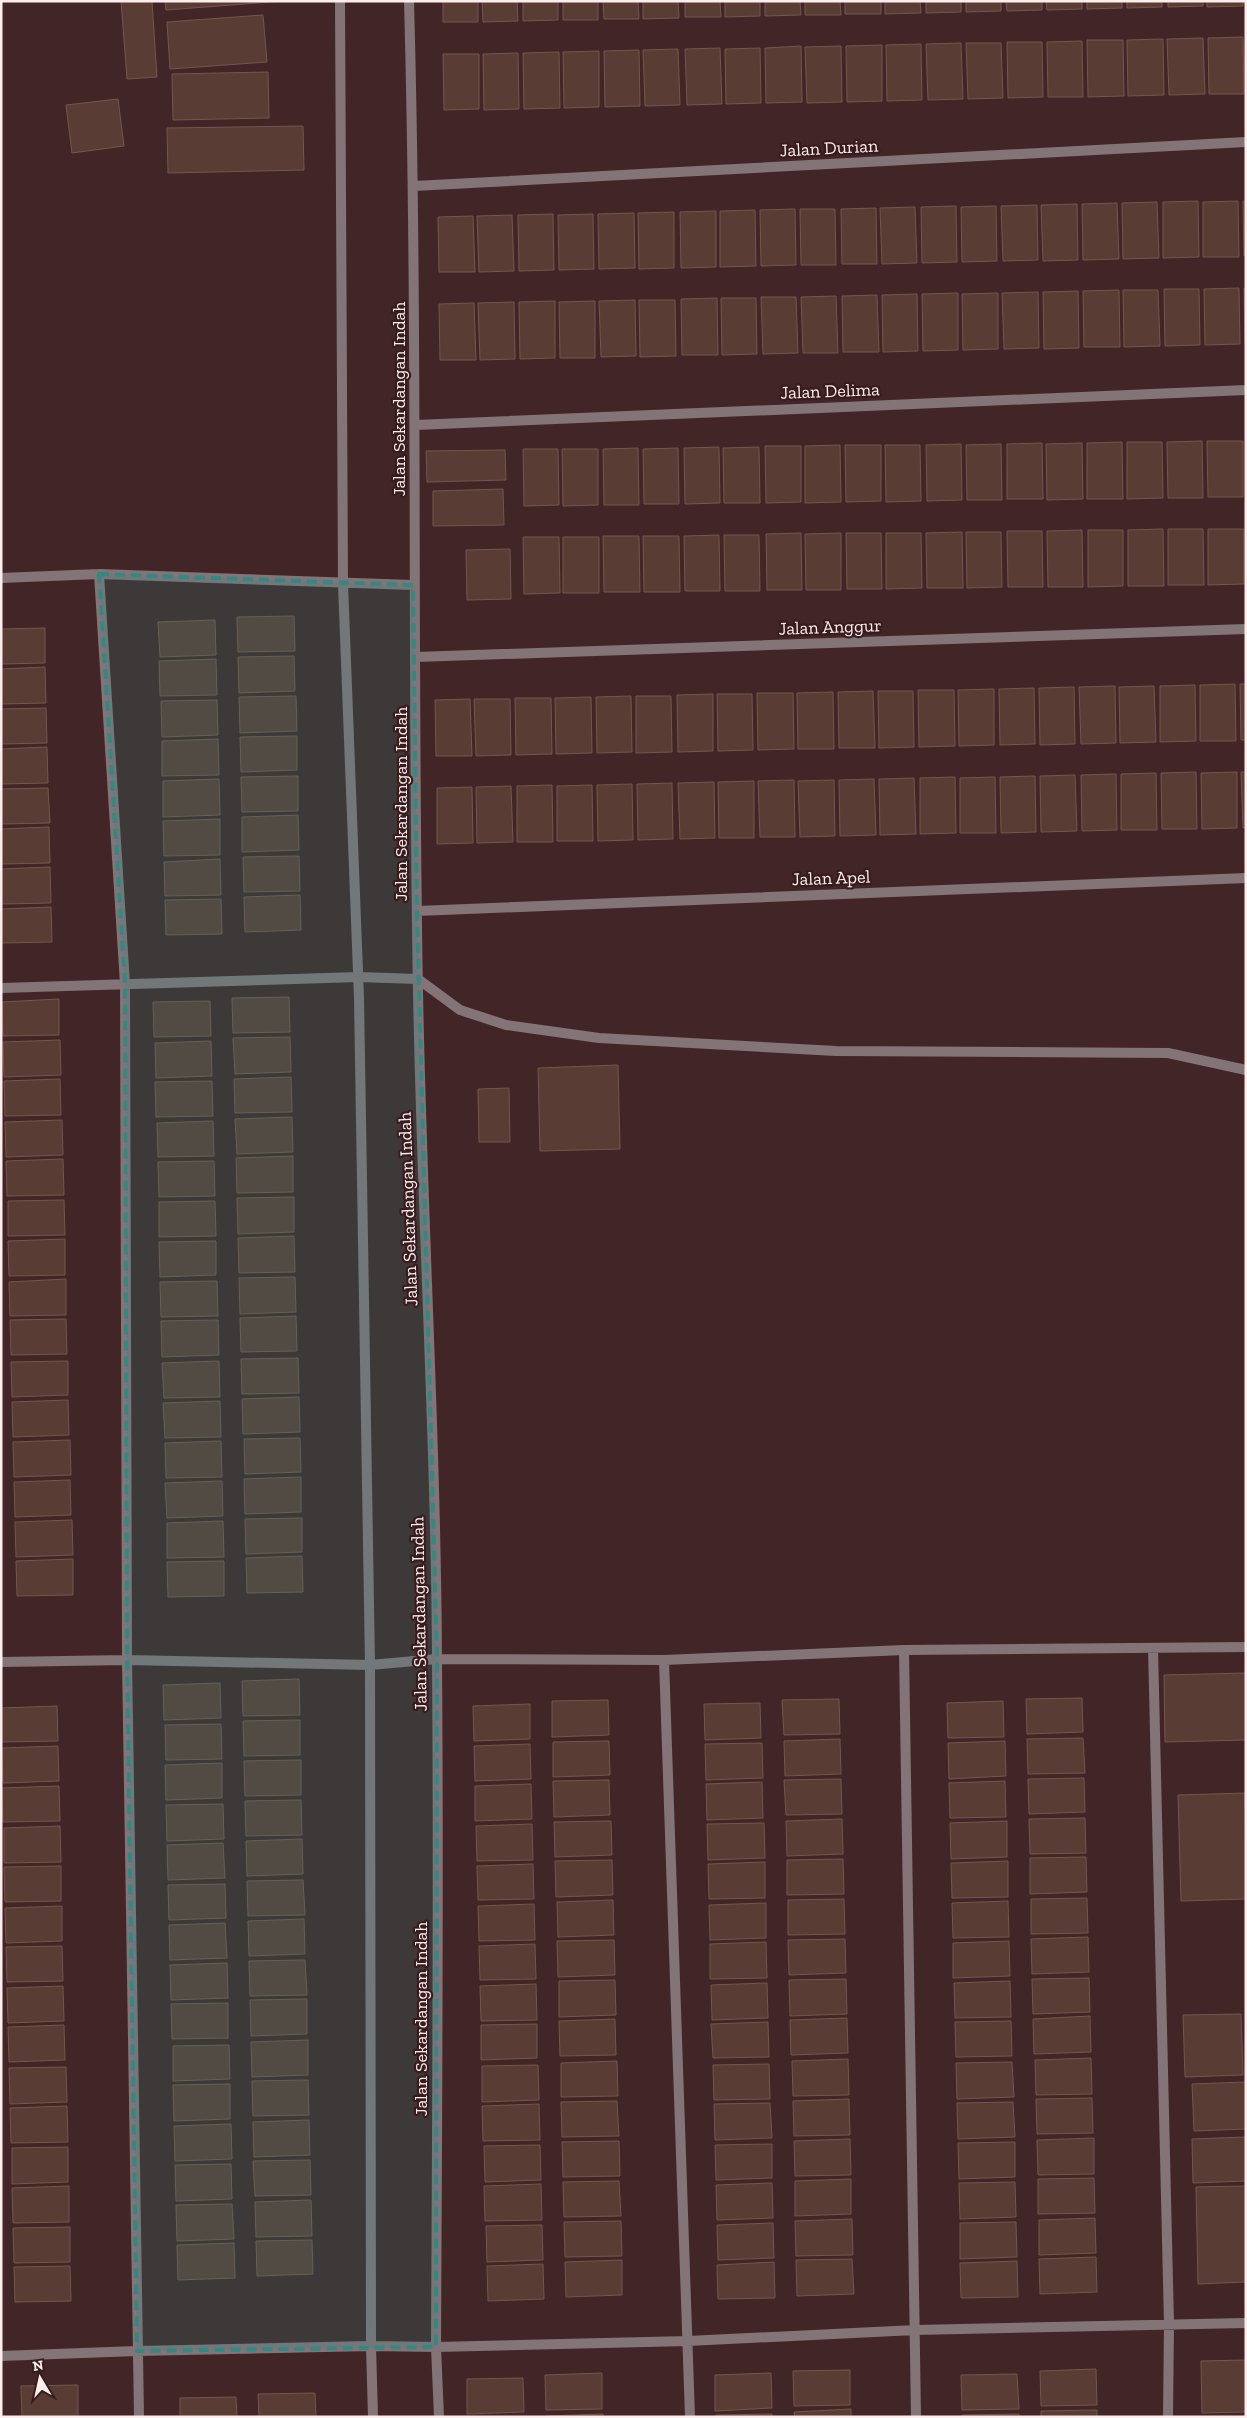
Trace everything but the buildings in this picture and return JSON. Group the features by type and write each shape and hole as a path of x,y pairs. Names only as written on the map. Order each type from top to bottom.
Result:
{"street":[{"path":"340,1 342,584 358,976 370,1665 371,2346 373,2417"},
{"name":"Jalan Sekardangan Indah","path":"409,1 414,186 416,425 414,585 418,979 438,1659 436,2347 439,2417"},
{"name":"Jalan Durian","path":"414,186 1246,142"},
{"name":"Jalan Delima","path":"416,425 1246,390"},
{"path":"99,574 125,984 127,1660 139,2417"},
{"path":"1,578 99,574 342,584 414,585"},
{"name":"Jalan Anggur","path":"416,657 1246,629"},
{"name":"Jalan Apel","path":"418,911 1246,878"},
{"path":"1,988 358,976 418,979 460,1010 506,1025 599,1038 836,1051 1168,1052 1246,1070"},
{"path":"1,1662 127,1660 370,1665 438,1659 664,1660 904,1650 1246,1647"},
{"path":"1153,1648 1168,2324 1168,2417"},
{"path":"904,1650 916,2417"},
{"path":"664,1660 690,2417"},
{"path":"1,2356 137,2351 688,2341 915,2330 1246,2323"}],"highlighted area":[{"path":"99,574 413,585 417,911 437,1659 436,2347 137,2351 127,1660 125,984"}]}
